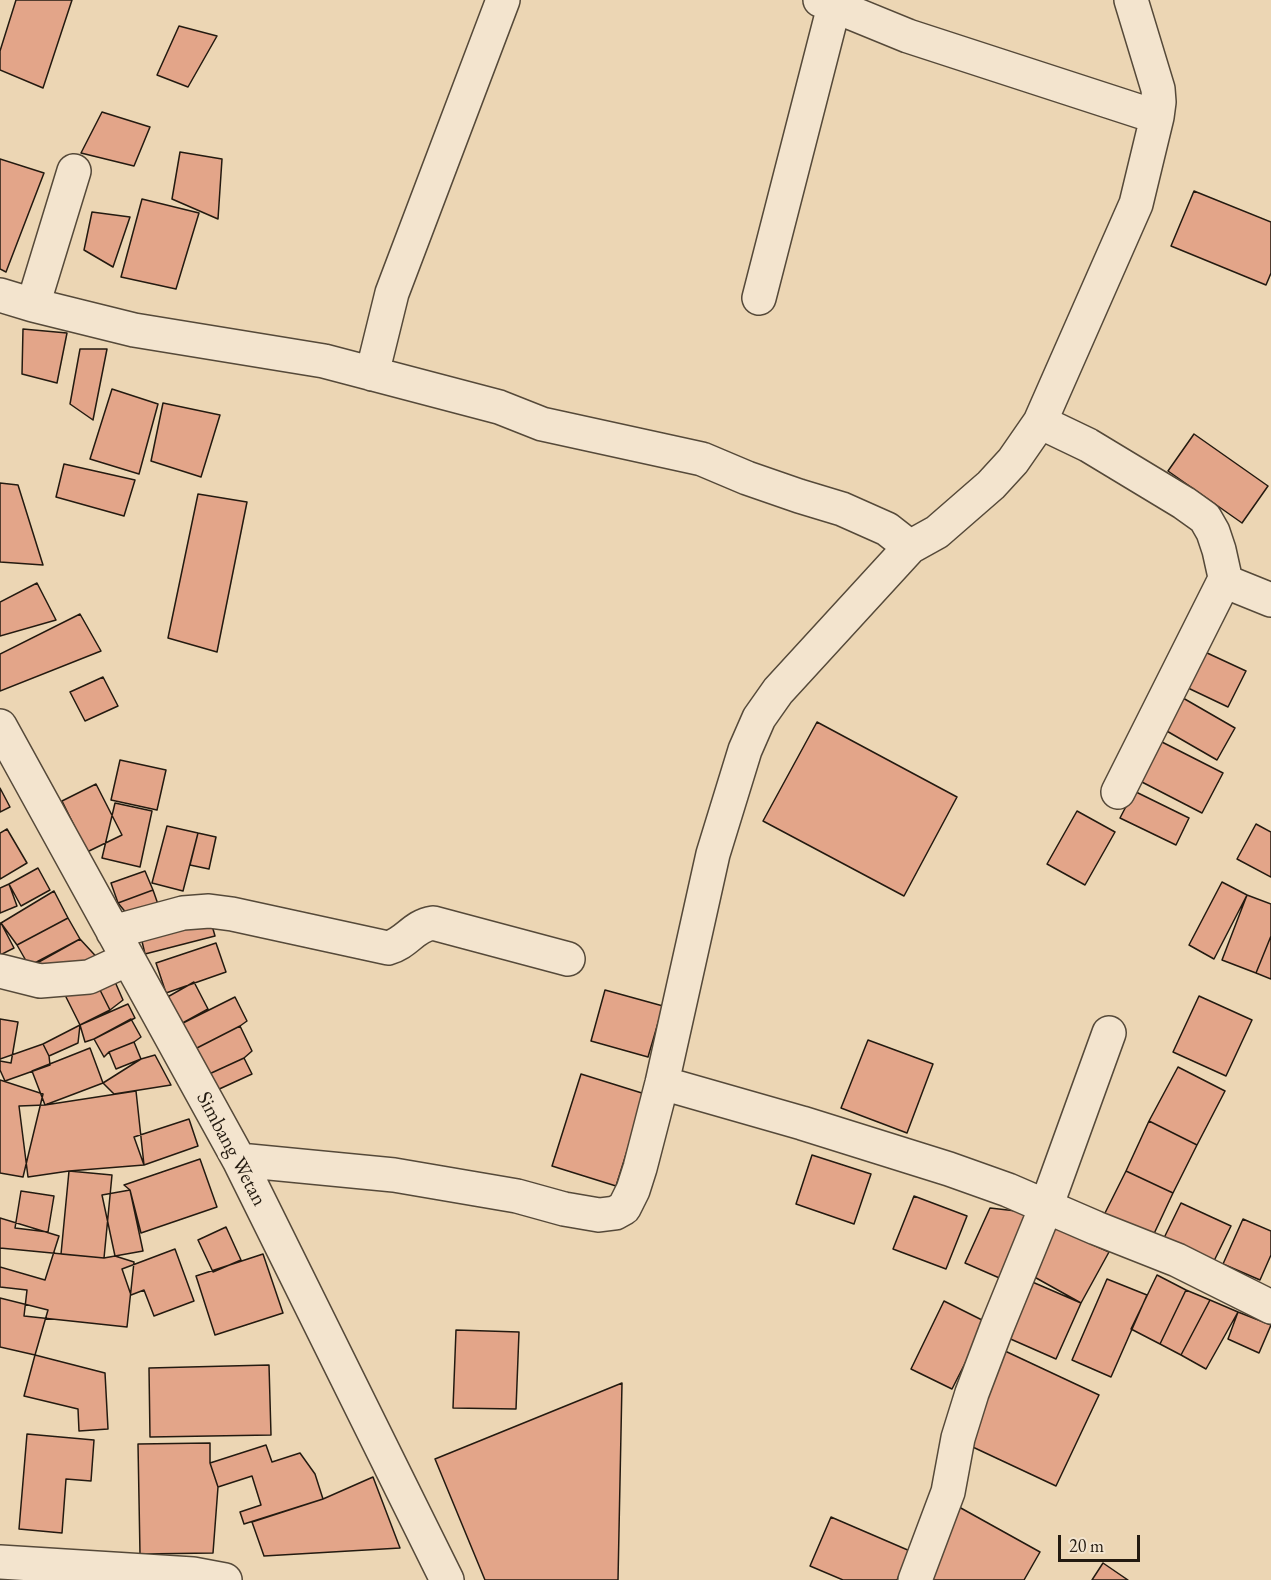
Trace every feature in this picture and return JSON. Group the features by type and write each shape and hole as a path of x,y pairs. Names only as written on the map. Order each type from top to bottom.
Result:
{"street":[{"path":"372,374 392,293 503,0"},
{"path":"239,1160 394,1175 517,1196 564,1209 599,1215 615,1213 624,1208 640,1168 662,1083 713,854 744,750 759,718 778,691 910,547 937,532 991,485 1013,461 1040,422 1136,204 1159,102 1158,89 1131,0"},
{"path":"759,298 827,3 908,36 1157,117"},
{"path":"33,305 74,171"},
{"path":"0,295 134,330 324,361 499,407 542,424 702,459 747,478 842,509 887,528 910,547"},
{"path":"1040,422 1088,445 1205,518 1213,532 1225,577 1118,792"},
{"path":"1224,581 1271,600"},
{"name":"Simbang Wetan","path":"0,726 239,1160 436,1576"},
{"path":"0,971 40,981 89,976 121,945 183,913 209,911 388,948 396,946 417,928 433,923 568,959"},
{"path":"915,1580 948,1492 958,1438 972,1393 1046,1207 1109,1033"},
{"path":"662,1083 949,1169 1008,1190 1177,1260 1271,1307"},
{"path":"0,1562 193,1574 225,1580"}],"building":[{"path":"16,0 72,0 43,88 0,70 0,51"},
{"path":"179,26 217,36 188,87 157,75"},
{"path":"102,112 150,127 134,166 81,153"},
{"path":"180,152 222,159 218,219 172,199"},
{"path":"0,159 44,173 6,272 0,269"},
{"path":"1194,191 1271,222 1271,273 1266,285 1171,246"},
{"path":"142,199 199,213 176,289 121,277"},
{"path":"92,212 130,217 113,267 84,250"},
{"path":"23,329 67,333 57,383 22,374"},
{"path":"80,349 107,349 93,420 70,404"},
{"path":"112,389 158,404 139,474 90,459"},
{"path":"163,403 220,415 201,477 151,461"},
{"path":"1194,434 1268,486 1242,523 1168,471"},
{"path":"64,464 135,480 124,516 56,497"},
{"path":"0,483 18,485 43,565 0,562"},
{"path":"198,494 247,502 217,652 168,638"},
{"path":"37,583 56,620 0,636 0,602"},
{"path":"80,614 101,651 0,691 0,654"},
{"path":"1205,652 1246,671 1228,707 1188,688"},
{"path":"103,677 118,706 85,721 70,692"},
{"path":"1183,698 1235,728 1217,760 1165,730"},
{"path":"817,722 957,797 904,896 763,821"},
{"path":"1158,740 1223,773 1202,813 1138,780"},
{"path":"120,760 166,770 157,810 111,800"},
{"path":"96,784 122,835 87,852 62,801"},
{"path":"0,788 10,807 0,812"},
{"path":"1134,791 1189,818 1176,845 1120,818"},
{"path":"115,803 152,811 140,867 102,858"},
{"path":"1077,811 1115,832 1085,885 1047,864"},
{"path":"1256,824 1271,832 1271,877 1237,859"},
{"path":"167,826 198,833 183,891 152,883"},
{"path":"7,829 27,863 0,879 0,833"},
{"path":"198,833 216,837 209,869 190,865"},
{"path":"38,868 50,890 21,906 9,884"},
{"path":"145,871 153,890 118,903 111,883"},
{"path":"1222,882 1247,895 1214,959 1189,945"},
{"path":"9,884 17,906 0,913 0,888"},
{"path":"153,890 160,910 132,920 118,903"},
{"path":"54,891 68,918 17,945 1,923"},
{"path":"1247,895 1271,904 1271,936 1256,973 1222,960"},
{"path":"209,915 215,936 145,954 140,933"},
{"path":"68,918 80,939 29,966 17,945"},
{"path":"0,923 14,948 0,955"},
{"path":"1271,936 1271,979 1256,973"},
{"path":"80,939 103,964 46,977 37,963"},
{"path":"216,943 226,972 166,993 156,963"},
{"path":"112,975 123,1000 110,1010 95,980"},
{"path":"95,980 110,1010 80,1025 65,995"},
{"path":"194,982 208,1009 179,1025 164,999"},
{"path":"605,990 663,1006 648,1057 591,1041"},
{"path":"1199,996 1252,1020 1226,1076 1173,1052"},
{"path":"235,997 247,1021 193,1050 179,1025"},
{"path":"128,1004 135,1018 85,1042 80,1025"},
{"path":"0,1019 18,1022 11,1063 0,1061"},
{"path":"131,1019 141,1037 109,1052 104,1057 94,1039"},
{"path":"80,1025 78,1043 49,1056 43,1044"},
{"path":"240,1026 252,1051 244,1058 207,1075 193,1050"},
{"path":"868,1040 933,1064 907,1133 841,1108"},
{"path":"134,1042 141,1059 116,1069 109,1052"},
{"path":"43,1044 49,1056 50,1065 5,1081 0,1070 0,1059"},
{"path":"90,1048 103,1083 45,1105 32,1071"},
{"path":"155,1055 171,1085 114,1094 103,1083 141,1059"},
{"path":"244,1058 252,1074 215,1091 207,1075"},
{"path":"1178,1067 1225,1091 1197,1145 1149,1121"},
{"path":"581,1074 645,1094 616,1186 552,1166"},
{"path":"0,1080 43,1094 23,1177 0,1173"},
{"path":"136,1091 144,1165 28,1177 19,1106 45,1105"},
{"path":"189,1119 198,1146 144,1165 134,1137"},
{"path":"1149,1121 1197,1145 1173,1193 1126,1171"},
{"path":"812,1155 871,1174 854,1224 796,1204"},
{"path":"200,1159 217,1207 141,1233 130,1190 124,1185"},
{"path":"69,1171 112,1175 104,1258 61,1254"},
{"path":"1126,1171 1173,1193 1152,1238 1104,1215"},
{"path":"130,1190 143,1251 115,1256 102,1195"},
{"path":"21,1191 54,1196 48,1232 15,1228"},
{"path":"914,1196 967,1216 946,1269 893,1249"},
{"path":"1181,1203 1231,1226 1213,1263 1163,1240"},
{"path":"990,1208 1034,1213 1004,1280 965,1263"},
{"path":"0,1218 59,1236 45,1280 0,1267"},
{"path":"1243,1219 1271,1231 1271,1255 1260,1280 1223,1264"},
{"path":"1051,1226 1109,1252 1081,1303 1029,1274"},
{"path":"226,1227 241,1260 213,1272 198,1240"},
{"path":"0,1248 104,1258 115,1256 134,1262 127,1327 24,1316 27,1290 0,1287"},
{"path":"175,1249 194,1301 154,1316 144,1290 131,1295 122,1269"},
{"path":"263,1254 283,1313 215,1335 196,1276"},
{"path":"1157,1275 1186,1290 1160,1344 1131,1329"},
{"path":"1107,1279 1147,1295 1111,1377 1072,1360"},
{"path":"1030,1281 1081,1303 1056,1359 1006,1337"},
{"path":"1186,1290 1210,1300 1181,1355 1160,1344"},
{"path":"0,1298 48,1310 35,1355 0,1347"},
{"path":"1210,1300 1238,1312 1206,1369 1181,1355"},
{"path":"944,1301 986,1322 952,1389 911,1369"},
{"path":"1238,1312 1271,1325 1259,1353 1228,1339"},
{"path":"456,1330 519,1332 516,1409 453,1408"},
{"path":"1005,1351 1099,1395 1056,1486 962,1442"},
{"path":"35,1355 105,1373 108,1429 79,1431 78,1409 24,1396"},
{"path":"269,1365 271,1435 150,1437 149,1368"},
{"path":"622,1383 618,1580 485,1580 435,1459"},
{"path":"27,1434 94,1440 91,1481 66,1479 62,1533 19,1529"},
{"path":"210,1443 210,1463 218,1487 213,1553 140,1554 138,1444"},
{"path":"266,1445 272,1462 300,1453 315,1474 323,1499 244,1524 240,1512 261,1505 252,1476 218,1487 210,1463"},
{"path":"373,1477 400,1548 264,1556 252,1522 323,1499"},
{"path":"959,1507 1040,1552 1024,1580 918,1580"},
{"path":"831,1517 910,1551 897,1580 843,1580 810,1566"},
{"path":"1103,1563 1128,1580 1092,1580"}]}
